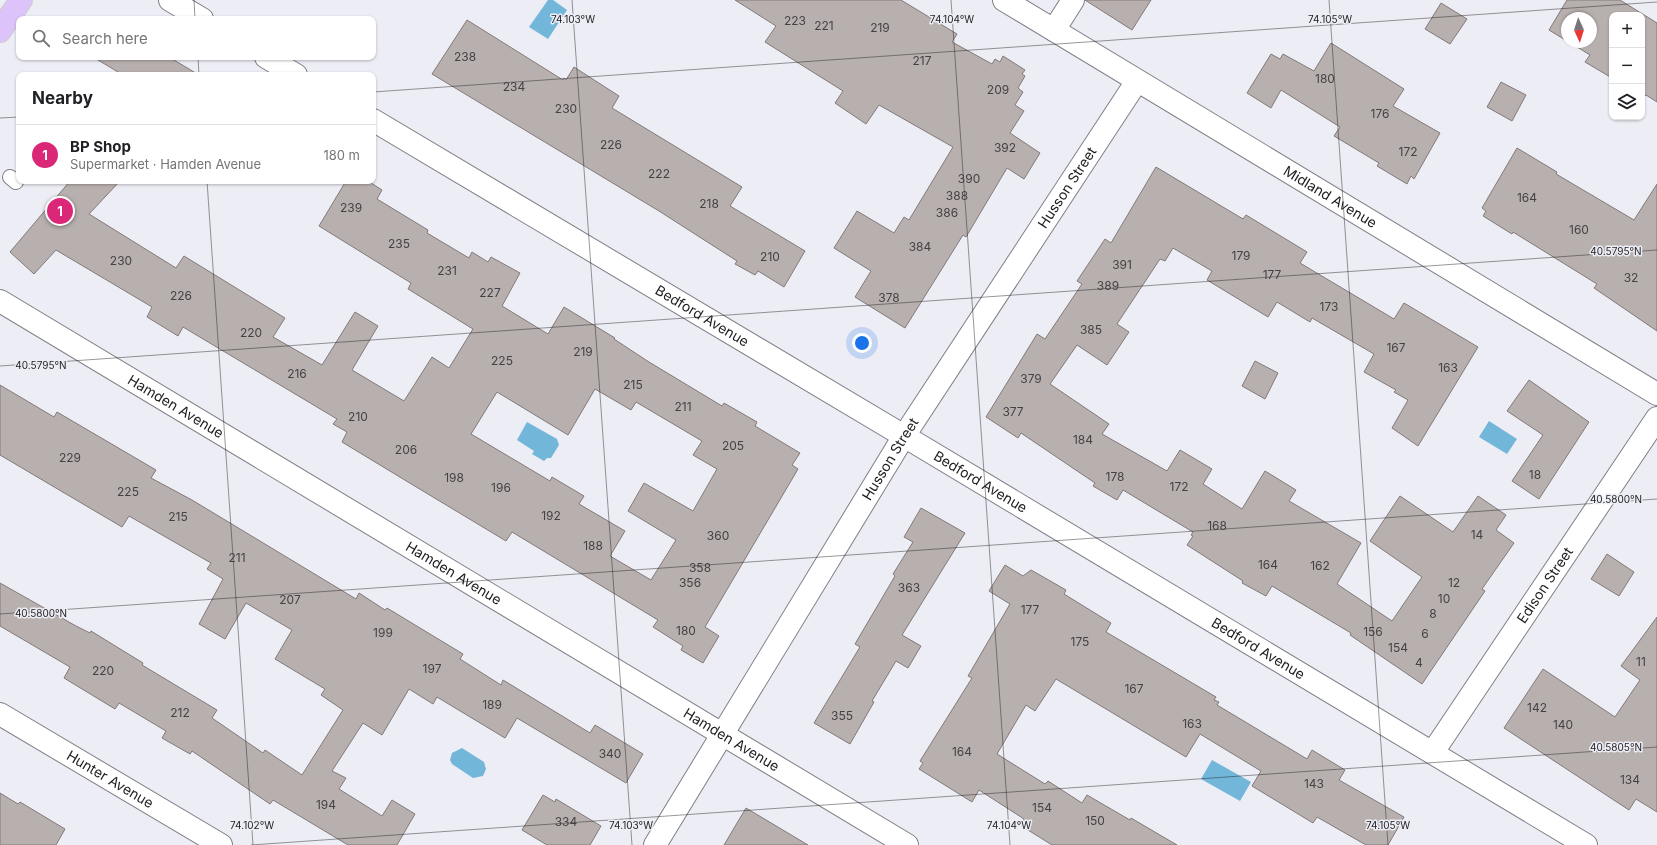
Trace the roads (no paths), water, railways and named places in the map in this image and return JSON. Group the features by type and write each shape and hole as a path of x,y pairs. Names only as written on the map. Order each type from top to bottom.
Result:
{"main road":[{"path":"0,31 21,0"}],"street":[{"path":"170,0 197,16"},
{"name":"Midland Avenue","path":"1004,0 1657,394"},
{"path":"1054,30 1073,0"},
{"path":"271,60 291,72"},
{"name":"Husson Street","path":"654,845 723,735 904,436 1137,81"},
{"name":"Bedford Avenue","path":"376,122 1433,752 1586,845"},
{"name":"Hamden Avenue","path":"0,301 907,845"},
{"name":"Edison Street","path":"1433,752 1657,418"},
{"name":"Hunter Avenue","path":"0,714 220,845"}],"water":[{"path":"548,0 553,0 567,10 548,39 529,27"},
{"path":"1489,421 1517,439 1507,454 1479,437"},
{"path":"527,422 557,439 559,445 551,458 547,458 544,461 532,454 534,451 517,440"},
{"path":"462,748 484,762 486,769 483,776 473,778 452,764 450,760 452,753"},
{"path":"1212,760 1251,782 1240,801 1201,779"}],"place":[{"name":"BP Shop","path":"60,211"}]}
